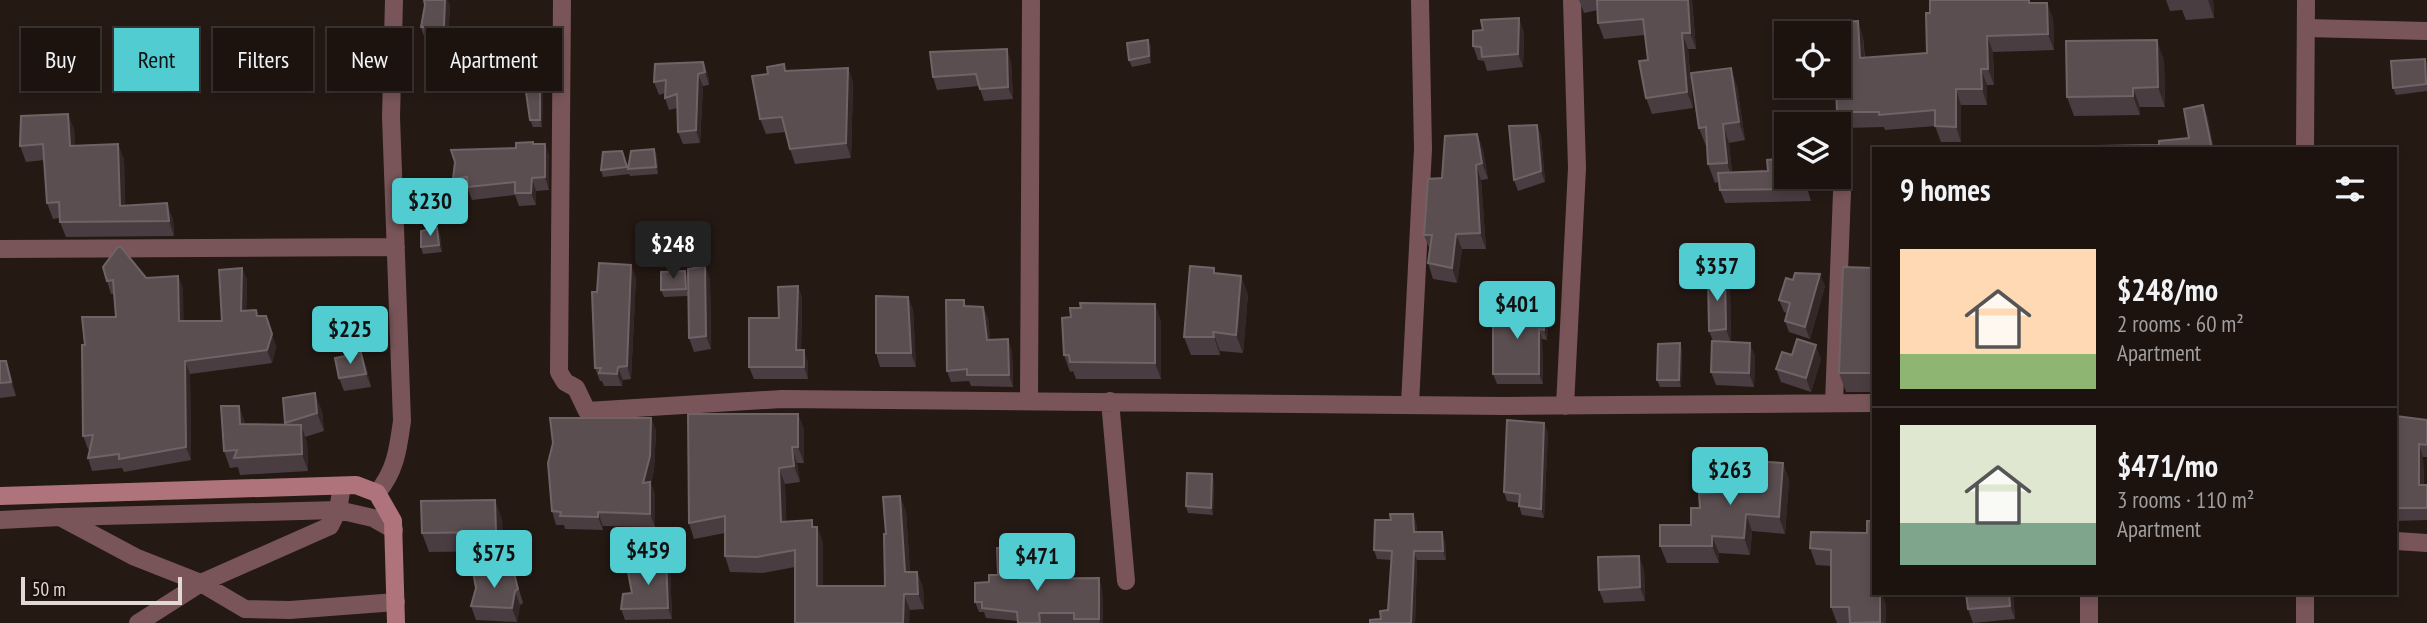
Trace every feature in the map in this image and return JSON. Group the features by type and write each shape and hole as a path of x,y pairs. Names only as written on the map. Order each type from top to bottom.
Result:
{"street":[{"path":"377,493 390,477 397,460 402,421 391,117 394,0"},
{"path":"562,0 559,372 565,382 576,388 587,411 782,399 1565,405 1872,403"},
{"path":"1029,401 1031,0"},
{"path":"1409,404 1423,149 1420,0"},
{"path":"1565,405 1577,168 1572,0"},
{"path":"2305,147 2306,0"},
{"path":"2306,28 2427,31"},
{"path":"1834,402 1842,192"},
{"path":"0,249 396,247"},
{"path":"1110,401 1126,582"},
{"path":"0,496 356,485 377,493 393,522 396,623"},
{"path":"138,623 201,583 330,526 338,510 342,486"},
{"path":"0,520 338,510 373,518 394,530"},
{"path":"60,517 135,557 201,583 245,609 290,616 396,601"},
{"path":"2397,541 2427,543"},
{"path":"2088,623 2089,595"},
{"path":"2305,595 2305,623"}],"building":[{"path":"424,0 445,0 444,28 421,27"},
{"path":"1597,0 1688,0 1690,33 1682,33 1687,92 1646,98 1639,61 1648,60 1643,19 1598,23"},
{"path":"1930,0 2029,0 2029,3 2047,3 2048,34 1987,36 1988,69 1981,69 1982,89 1956,89 1956,127 1935,126 1935,110 1879,115 1879,112 1837,112 1836,98 1851,98 1851,21 1858,21 1860,58 1927,53 1926,13 1930,13"},
{"path":"1519,18 1518,54 1482,57 1481,47 1473,46 1473,31 1483,30 1481,20"},
{"path":"1148,40 1149,56 1129,60 1127,43"},
{"path":"2157,40 2158,87 2133,88 2133,96 2067,97 2066,41"},
{"path":"1007,49 1008,87 980,89 976,74 933,77 930,52"},
{"path":"2425,59 2426,84 2393,88 2391,61"},
{"path":"703,62 705,72 698,74 696,130 678,132 677,94 665,98 666,80 654,82 655,64"},
{"path":"784,64 785,71 848,68 846,143 790,149 782,117 760,119 752,76 768,74 767,67"},
{"path":"1731,68 1739,122 1723,124 1727,163 1708,164 1706,127 1699,128 1691,73"},
{"path":"526,91 540,91 540,120 530,120"},
{"path":"2203,105 2212,147 2099,147 2159,145 2159,141 2189,138 2184,109"},
{"path":"68,114 70,146 118,144 120,206 167,203 169,221 60,222 59,202 47,203 43,144 20,146 21,116"},
{"path":"1537,125 1541,171 1514,180 1509,126"},
{"path":"1477,134 1482,163 1476,165 1480,233 1456,234 1452,268 1428,263 1432,235 1424,235 1428,179 1442,178 1445,136"},
{"path":"516,143 545,144 545,177 532,178 531,193 515,193 515,182 468,187 467,177 453,179 455,162 451,150 516,148"},
{"path":"654,149 656,167 628,169 631,151"},
{"path":"622,151 627,167 601,170 603,152"},
{"path":"1774,159 1774,189 1807,189 1720,190 1718,173 1768,171 1767,160"},
{"path":"437,228 439,245 421,247 421,231"},
{"path":"118,247 121,247 146,278 178,276 179,321 222,321 219,270 242,268 241,311 256,310 257,316 266,316 272,334 267,350 185,361 186,447 119,459 119,454 88,458 93,435 83,436 82,345 85,345 82,317 116,317 113,280 107,281 103,267"},
{"path":"599,263 631,265 627,366 618,367 617,374 599,373 601,368 595,368 592,292 597,292"},
{"path":"705,266 706,336 689,338 688,269"},
{"path":"1190,266 1214,268 1214,273 1241,276 1236,335 1213,332 1214,337 1184,337"},
{"path":"1843,267 1872,268 1872,373 1839,373"},
{"path":"685,271 686,289 661,290 661,272"},
{"path":"1795,273 1820,274 1805,327 1785,321 1790,303 1779,300 1786,278 1793,280"},
{"path":"1725,274 1726,329 1709,331 1708,276"},
{"path":"798,286 796,350 804,350 804,367 749,367 749,318 779,318 778,287"},
{"path":"876,296 908,297 911,353 876,353"},
{"path":"946,300 964,300 964,306 983,307 987,340 1008,339 1009,375 967,375 967,369 947,371"},
{"path":"1080,303 1155,304 1155,363 1070,362 1069,355 1064,355 1062,318 1071,317 1070,308 1081,308"},
{"path":"1493,308 1545,312 1544,330 1539,329 1539,374 1493,374"},
{"path":"1797,339 1816,345 1806,378 1776,369 1782,352 1792,355"},
{"path":"1712,341 1750,343 1749,373 1711,372"},
{"path":"1680,343 1679,380 1657,380 1658,344"},
{"path":"361,353 366,374 339,378 335,358"},
{"path":"0,361 6,361 11,382 0,383"},
{"path":"315,393 317,413 285,423 283,398"},
{"path":"221,406 239,406 240,424 301,425 302,454 234,458 237,450 224,451"},
{"path":"688,414 798,414 798,447 792,447 794,466 779,468 781,522 812,520 812,527 817,527 817,586 885,586 886,534 883,497 900,496 905,572 917,572 918,594 904,594 903,623 795,623 795,550 757,557 725,556 725,516 689,523"},
{"path":"2397,416 2427,420 2427,445 2419,444 2419,485 2427,485 2427,508 2397,508"},
{"path":"550,418 651,418 650,456 643,483 650,482 650,514 598,512 598,517 560,516 561,512 552,511 548,463 553,443"},
{"path":"1507,420 1544,423 1541,509 1519,506 1520,494 1504,492"},
{"path":"1739,460 1783,463 1779,517 1746,514 1744,538 1712,536 1712,546 1660,546 1660,525 1691,525 1691,508 1700,508 1699,494 1719,492 1720,488 1737,490"},
{"path":"1187,473 1212,474 1211,508 1186,506"},
{"path":"495,500 496,532 422,533 421,501"},
{"path":"1390,514 1413,514 1414,532 1442,532 1443,551 1414,551 1411,623 1370,623 1370,620 1381,619 1380,611 1388,610 1392,551 1374,550 1375,520 1391,520"},
{"path":"1867,521 1872,521 1872,595 1880,595 1880,622 1850,623 1849,607 1831,607 1831,550 1810,548 1811,532 1867,533"},
{"path":"1018,547 1019,579 1099,578 1099,619 1074,619 1074,613 1039,613 1040,623 1018,623 1017,612 982,608 982,602 975,602 975,583 989,582 989,575 998,575 997,548"},
{"path":"1639,556 1640,587 1599,590 1598,557"},
{"path":"666,557 668,608 621,609 623,594 632,593 628,572"},
{"path":"473,572 514,573 518,589 515,591 512,608 471,606 476,588"},
{"path":"1966,595 2009,595 2010,606 1968,609"}]}
